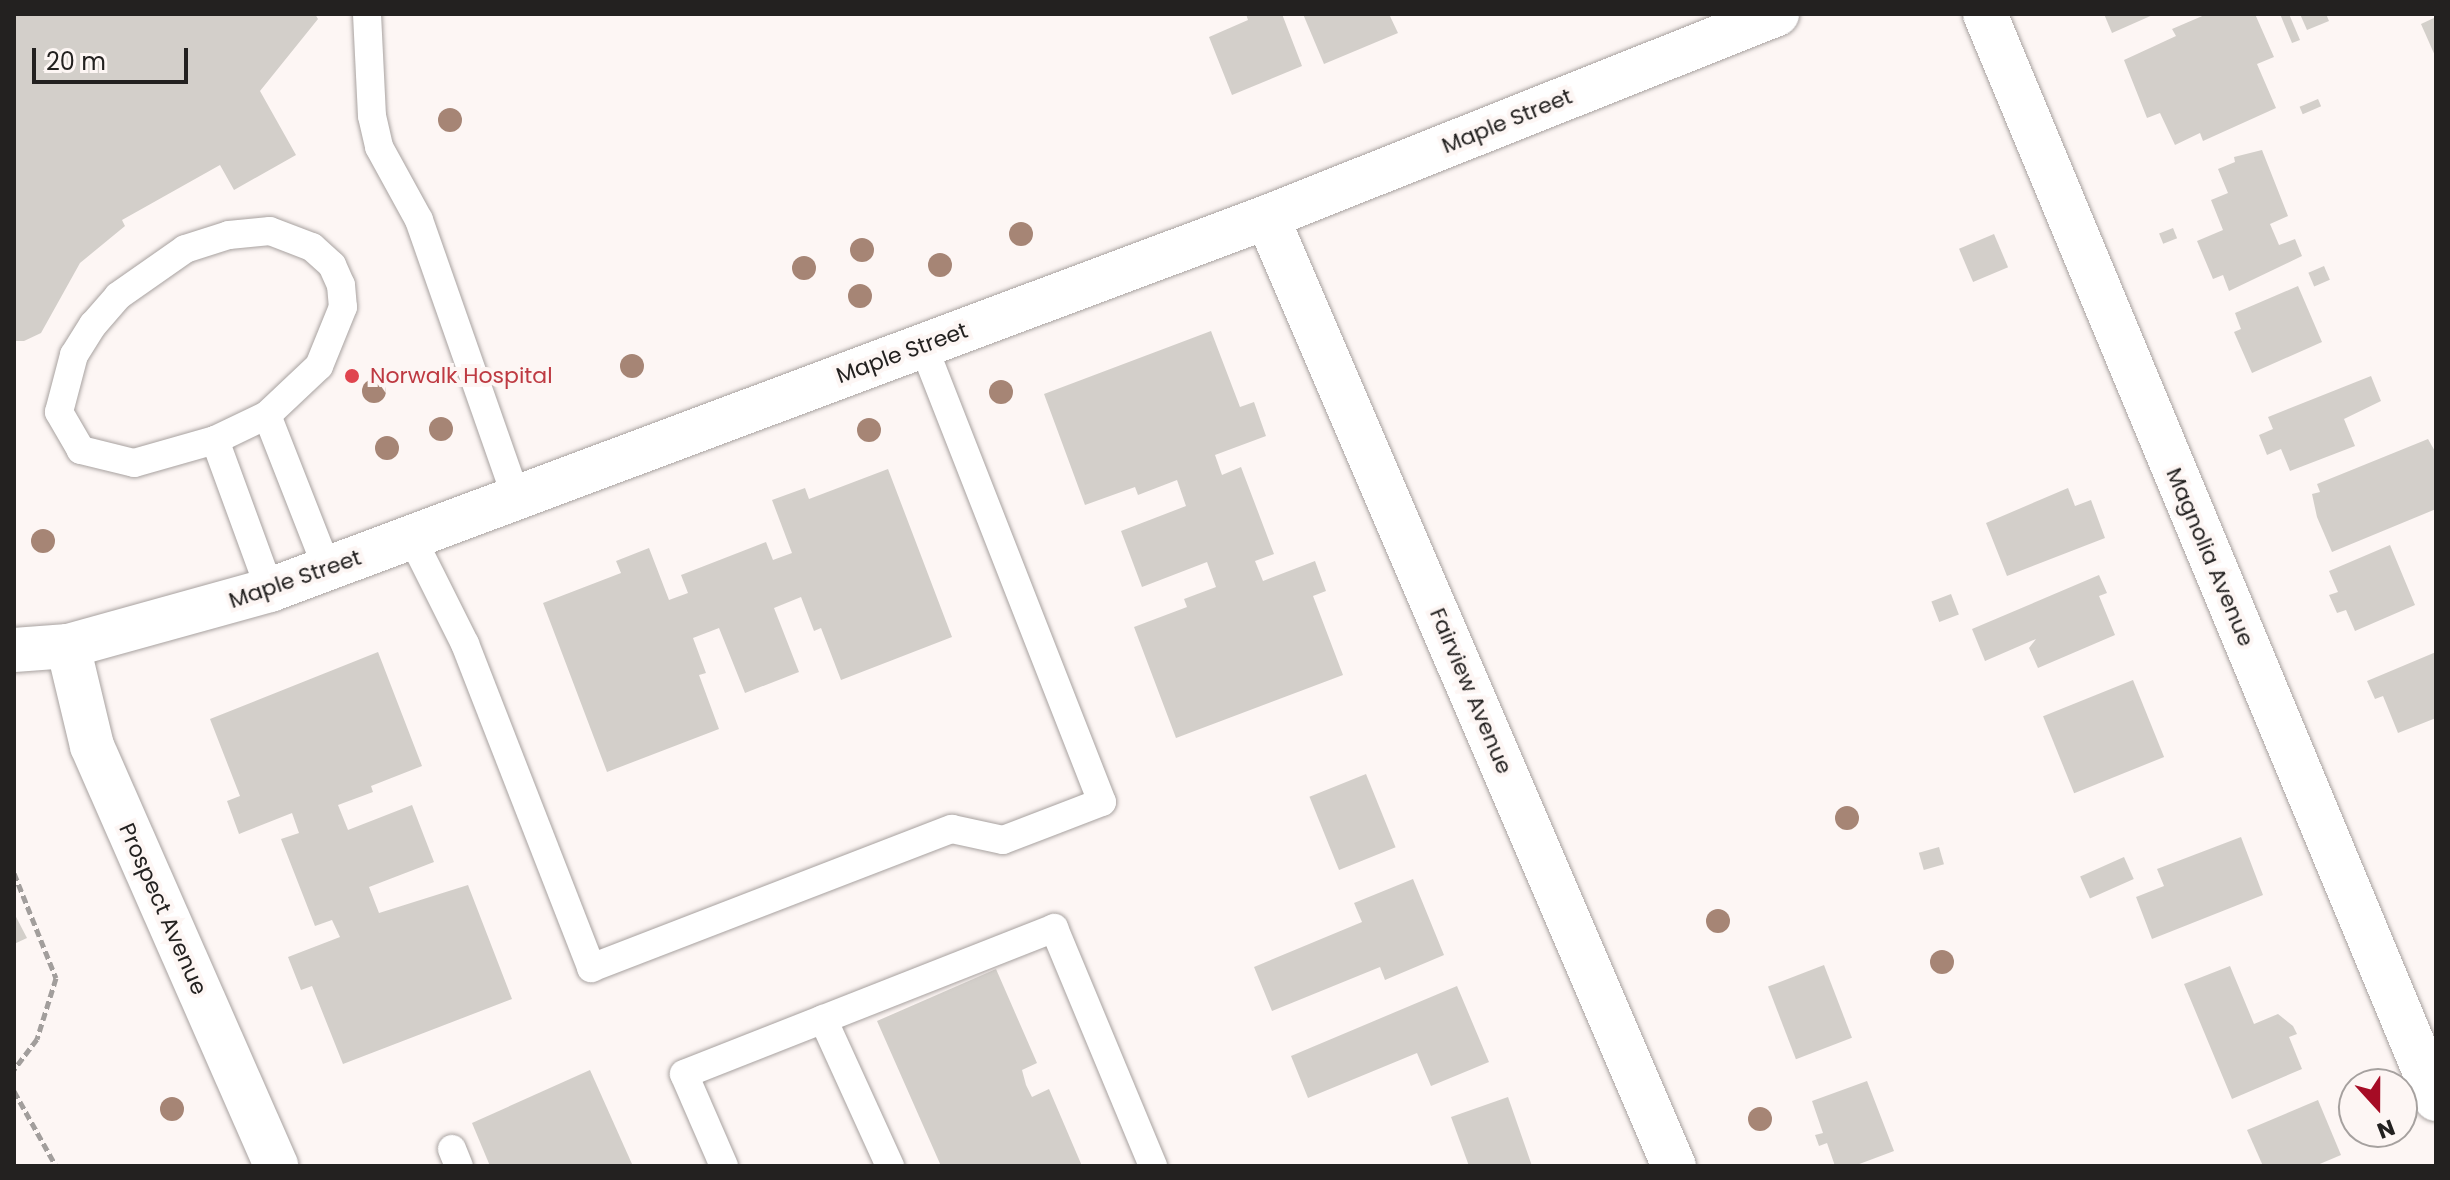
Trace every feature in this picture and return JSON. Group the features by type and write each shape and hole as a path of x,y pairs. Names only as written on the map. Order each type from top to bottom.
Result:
{"street":[{"name":"Maple Street","path":"14,650 68,646 270,590 1267,217 1777,14"},
{"name":"Magnolia Avenue","path":"1985,14 2436,1099"},
{"name":"Fairview Avenue","path":"1267,217 1674,1166"},
{"name":"Prospect Avenue","path":"68,646 92,746 276,1166"}],"lane":[{"path":"367,14 372,116 379,147 419,220 516,497"},
{"path":"270,231 312,247 336,275 343,307 333,338 319,366 267,415 215,440 134,463 100,458 81,450 59,412 74,355 93,325 118,296 185,249 229,235 270,231"},
{"path":"411,536 465,644 591,968 952,829 1003,840 1102,802 923,345"},
{"path":"267,415 327,568"},
{"path":"215,440 270,590"},
{"path":"724,1166 684,1074 1054,928 1153,1166"},
{"path":"823,1019 890,1166"}],"path":[{"path":"14,873 56,978 37,1039 14,1069"},
{"path":"14,1091 56,1166"}],"building":[{"path":"14,14 315,14 318,19 260,91 296,155 234,190 220,165 122,220 125,226 80,263 41,333 24,341 14,341"},
{"path":"1246,14 1282,14 1302,66 1232,95 1209,37 1248,20"},
{"path":"1303,14 1389,14 1398,33 1324,64"},
{"path":"2104,14 2155,14 2112,33"},
{"path":"2207,14 2255,14 2274,57 2257,64 2276,108 2203,141 2200,133 2175,145 2160,113 2147,118 2124,60 2176,36 2172,29"},
{"path":"2280,14 2289,14 2300,40 2292,43"},
{"path":"2300,14 2326,14 2329,21 2307,30"},
{"path":"2436,17 2436,58 2421,24"},
{"path":"2318,99 2321,106 2303,114 2300,107"},
{"path":"2262,150 2288,216 2270,224 2279,245 2295,239 2302,256 2229,291 2223,275 2213,279 2197,241 2223,230 2211,200 2228,193 2218,169 2235,162 2234,157"},
{"path":"2173,228 2177,238 2163,244 2159,234"},
{"path":"1994,234 2008,267 1973,282 1959,249"},
{"path":"2324,266 2330,280 2314,286 2308,273"},
{"path":"2298,286 2322,342 2252,373 2234,332 2241,329 2235,313"},
{"path":"1211,331 1240,407 1254,402 1266,436 1215,455 1222,475 1241,467 1274,554 1255,561 1263,581 1315,561 1326,591 1313,596 1343,675 1176,738 1134,627 1187,607 1184,599 1216,587 1207,562 1142,587 1121,531 1186,506 1177,480 1138,495 1135,487 1085,505 1044,394"},
{"path":"2371,376 2381,401 2344,419 2355,446 2290,471 2281,449 2267,455 2259,435 2273,429 2268,417"},
{"path":"2428,439 2436,453 2436,509 2332,552 2317,517 2312,494 2320,492 2317,484"},
{"path":"888,469 952,637 841,680 821,628 814,631 801,597 774,608 799,672 745,693 719,628 693,638 706,673 699,675 719,729 607,772 543,603 621,573 616,561 649,548 669,600 688,593 681,575 766,542 773,560 792,553 772,500 805,488 809,499"},
{"path":"2068,488 2075,506 2091,500 2105,538 2007,576 1986,523"},
{"path":"2390,545 2415,605 2355,631 2346,610 2337,613 2329,595 2338,592 2329,571"},
{"path":"2099,575 2107,593 2099,596 2115,635 2038,668 2029,648 2036,639 1985,661 1972,629"},
{"path":"1951,594 1959,615 1939,622 1931,602"},
{"path":"378,652 422,766 371,786 373,792 338,805 348,830 412,805 434,862 369,887 379,913 468,885 512,999 343,1064 312,986 301,990 288,957 340,937 332,920 315,926 281,839 299,833 292,813 239,834 227,801 240,796 210,719"},
{"path":"2436,652 2436,718 2398,733 2383,696 2375,699 2367,681"},
{"path":"2133,680 2164,757 2074,793 2043,716"},
{"path":"1366,774 1396,847 1339,870 1309,797"},
{"path":"2241,837 2263,895 2152,939 2136,897 2164,886 2157,869"},
{"path":"1939,847 1944,864 1924,870 1919,853"},
{"path":"2124,857 2134,879 2090,898 2080,877"},
{"path":"1413,879 1444,955 1385,980 1380,967 1272,1011 1254,967 1362,922 1354,903"},
{"path":"14,913 27,938 14,944"},
{"path":"1824,965 1852,1038 1796,1059 1768,987"},
{"path":"2230,966 2254,1024 2278,1014 2293,1026 2297,1034 2289,1037 2302,1069 2232,1099 2184,984"},
{"path":"996,969 1037,1063 1022,1070 1026,1085 1032,1097 1049,1089 1082,1166 941,1166 877,1021"},
{"path":"1457,986 1489,1062 1431,1086 1417,1053 1308,1098 1291,1056"},
{"path":"590,1070 632,1164 490,1166 472,1123"},
{"path":"1867,1081 1894,1151 1854,1166 1835,1166 1827,1143 1819,1146 1815,1135 1823,1133 1812,1101"},
{"path":"1508,1097 1532,1166 1469,1166 1451,1117"},
{"path":"2318,1100 2341,1155 2315,1166 2263,1166 2247,1130"}],"place":[{"name":"Norwalk Hospital","path":"352,376"}]}
